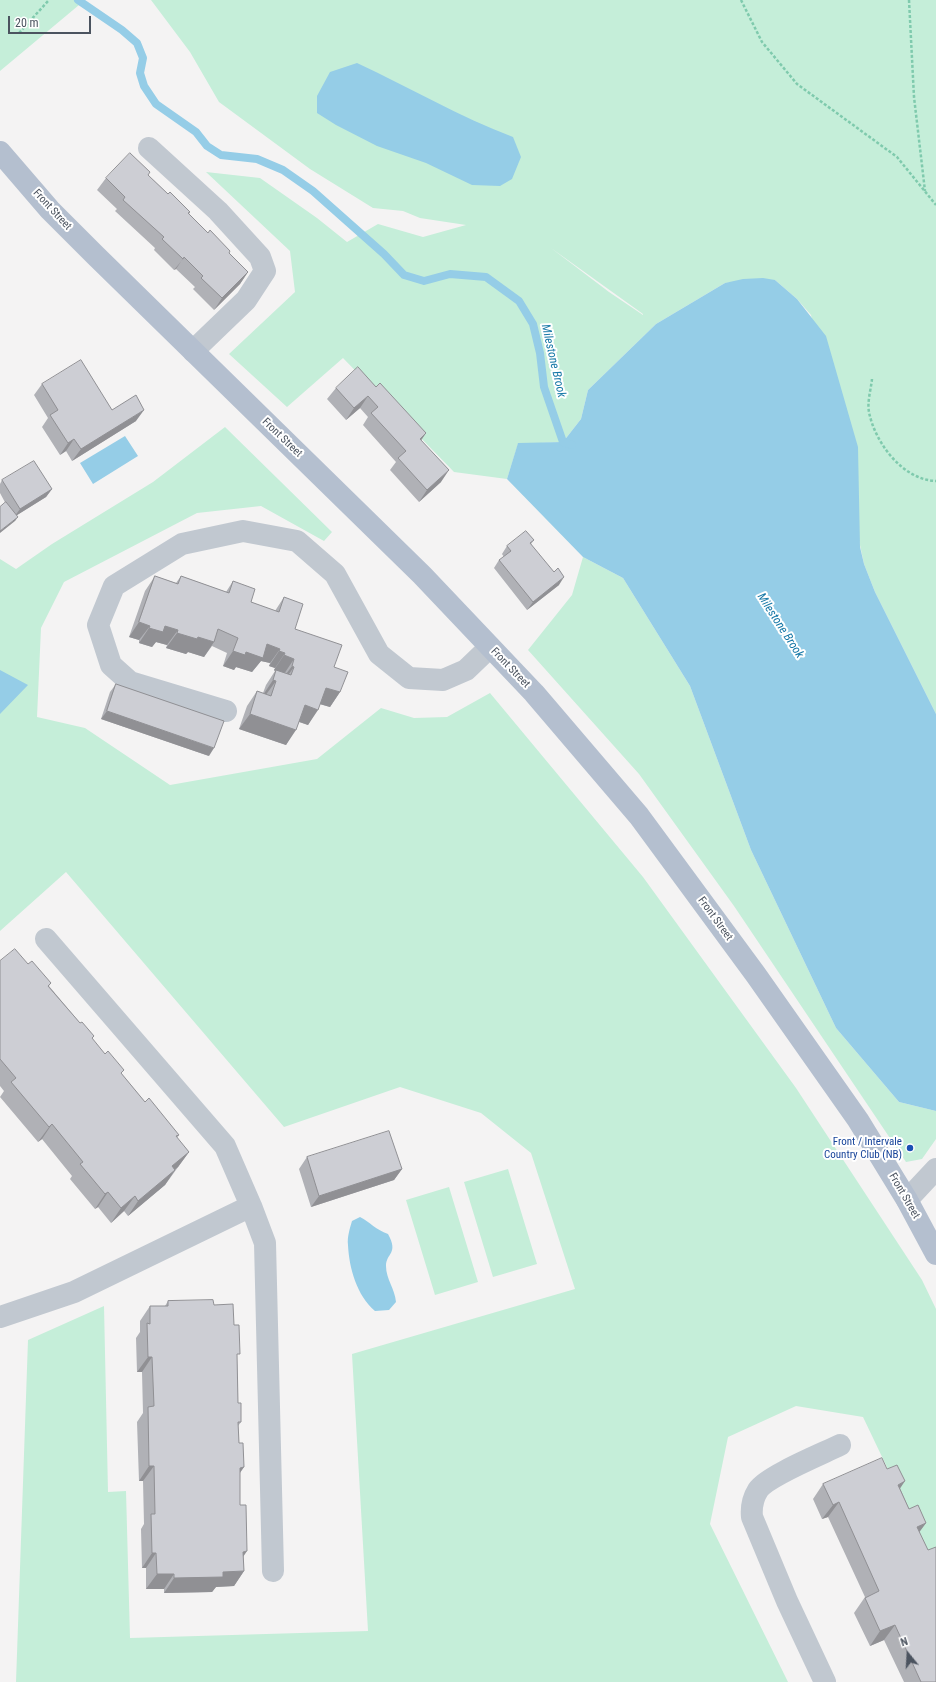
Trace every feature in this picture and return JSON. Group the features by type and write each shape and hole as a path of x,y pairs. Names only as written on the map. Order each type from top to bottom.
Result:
{"main road":[{"name":"Front Street","path":"0,152 50,210 422,575 534,693 639,816 756,974 854,1114 907,1200 936,1254"}],"lane":[{"path":"149,148 218,211 260,257 265,271 246,300 193,351"},
{"path":"226,711 130,682 111,665 98,625 114,586 182,544 243,531 297,541 335,574 379,654 409,678 443,680 466,670 490,647"},
{"path":"46,939 225,1146 251,1206 264,1243 273,1571"},
{"path":"907,1200 936,1169"},
{"path":"0,1316 74,1292 251,1206"},
{"path":"825,1682 787,1602 752,1517 752,1506 759,1489 772,1479 840,1445"}],"path":[{"path":"19,33 48,0"},
{"path":"740,0 762,42 797,84 897,157 936,205"},
{"path":"910,0 914,97 926,192"},
{"path":"872,379 869,411 876,432 884,446 905,470 918,477 936,480"}],"green space":[{"path":"0,0 85,0 0,71"},
{"path":"151,0 936,0 936,714 875,592 864,564 811,315 797,299 775,280 725,283 656,324 588,390 581,419 563,442 518,444 507,479 454,472 343,358 287,407 229,354 295,292 290,251 206,172 260,178 317,218 347,242 378,224 423,237 466,225 420,218 403,211 373,208 310,169 219,102 190,52","holes":["551,248 643,314 609,292"]},
{"path":"225,427 332,532 324,541 261,506 197,513 64,582 41,628 37,717 85,728 170,785 317,759 381,708 414,718 447,717 490,693 643,877 796,1088 922,1280 936,1309 936,1570 863,1417 796,1406 728,1437 710,1524 788,1682 16,1682 28,1340 104,1306 108,1492 126,1491 130,1638 368,1631 352,1354 575,1289 531,1153 481,1113 400,1087 284,1127 66,872 0,931 0,559 16,569 52,544 153,482"},
{"path":"583,557 623,578 690,686 751,850 836,1028 899,1102 936,1111 936,1139 922,1159 906,1162 734,906 639,774 528,650 572,595"},
{"path":"508,1169 537,1264 493,1277 464,1182"},
{"path":"449,1187 478,1282 435,1295 406,1200"}],"water":[{"path":"357,63 454,111 513,137 521,157 512,179 500,186 472,185 426,163 377,146 336,125 317,113 317,96 330,72"},
{"path":"763,278 775,280 797,299 826,336 858,447 860,547 864,564 875,592 936,714 936,1111 899,1102 836,1028 751,850 690,686 623,578 583,557 507,479 518,443 563,442 581,419 588,390 656,324 725,283 743,279"},
{"path":"125,436 138,456 93,484 80,463"},
{"path":"0,670 28,685 0,714"},
{"path":"360,1217 388,1234 391,1241 392,1249 388,1258 386,1271 396,1302 389,1310 375,1311 369,1305 363,1298 352,1272 348,1236 352,1221"}],"building":[{"path":"130,153 150,172 148,175 168,194 170,192 208,233 210,230 230,251 229,253 248,272 222,298 201,278 203,276 184,257 183,259 162,239 164,237 123,200 125,197 106,178"},
{"path":"81,360 112,410 136,395 144,410 81,449 74,439 68,443 50,415 58,410 42,384"},
{"path":"358,367 376,387 380,383 426,433 420,439 449,470 427,490 398,458 406,451 371,413 378,407 368,396 354,408 336,388"},
{"path":"34,461 52,489 20,509 2,480"},
{"path":"6,502 18,517 0,531 0,507"},
{"path":"526,531 534,540 530,543 554,572 558,568 564,577 533,602 499,560 511,551 507,546"},
{"path":"155,576 178,584 181,576 229,593 233,581 255,589 251,602 279,612 284,597 303,604 295,629 342,645 334,667 348,672 340,692 326,688 318,710 305,705 296,730 250,714 257,691 271,696 276,681 273,680 276,670 291,675 294,667 292,666 294,659 284,655 285,653 279,651 280,649 267,644 263,658 246,652 245,655 233,651 238,638 218,629 214,642 177,633 178,630 165,626 163,632 149,628 150,626 139,622"},
{"path":"116,684 224,721 214,748 107,711"},
{"path":"15,949 28,964 32,961 51,983 48,986 80,1023 82,1022 94,1036 92,1038 105,1054 108,1051 124,1070 121,1073 145,1102 149,1098 179,1135 176,1136 189,1152 172,1166 175,1170 138,1201 135,1196 121,1208 108,1192 105,1194 80,1164 83,1162 52,1124 49,1127 11,1082 16,1078 0,1059 0,961"},
{"path":"389,1131 402,1169 319,1196 307,1157"},
{"path":"213,1300 214,1305 233,1304 234,1325 239,1325 240,1354 237,1354 238,1403 241,1403 241,1422 238,1422 239,1443 243,1443 244,1467 240,1468 240,1505 246,1505 247,1551 243,1552 244,1571 223,1572 223,1577 174,1578 174,1574 157,1574 156,1553 152,1553 151,1514 155,1514 154,1466 149,1466 148,1407 154,1406 152,1357 148,1357 147,1323 150,1324 150,1306 168,1306 168,1301"},
{"path":"882,1458 887,1469 897,1465 905,1481 898,1485 909,1509 918,1505 926,1523 917,1527 928,1550 936,1547 936,1682 921,1682 895,1625 880,1631 865,1598 879,1591 839,1502 833,1505 823,1484"}],"waterway":[{"name":"Milestone Brook","path":"78,0 122,30 137,43 143,58 140,73 144,86 156,104 196,132 207,146 221,155 257,159 283,170 313,191 384,254 404,275 424,281 450,274 486,277 519,301 533,324 540,353 544,387 563,442 572,445"}],"place":[{"name":"Front / Intervale Country Club (NB)","path":"910,1148"}]}
